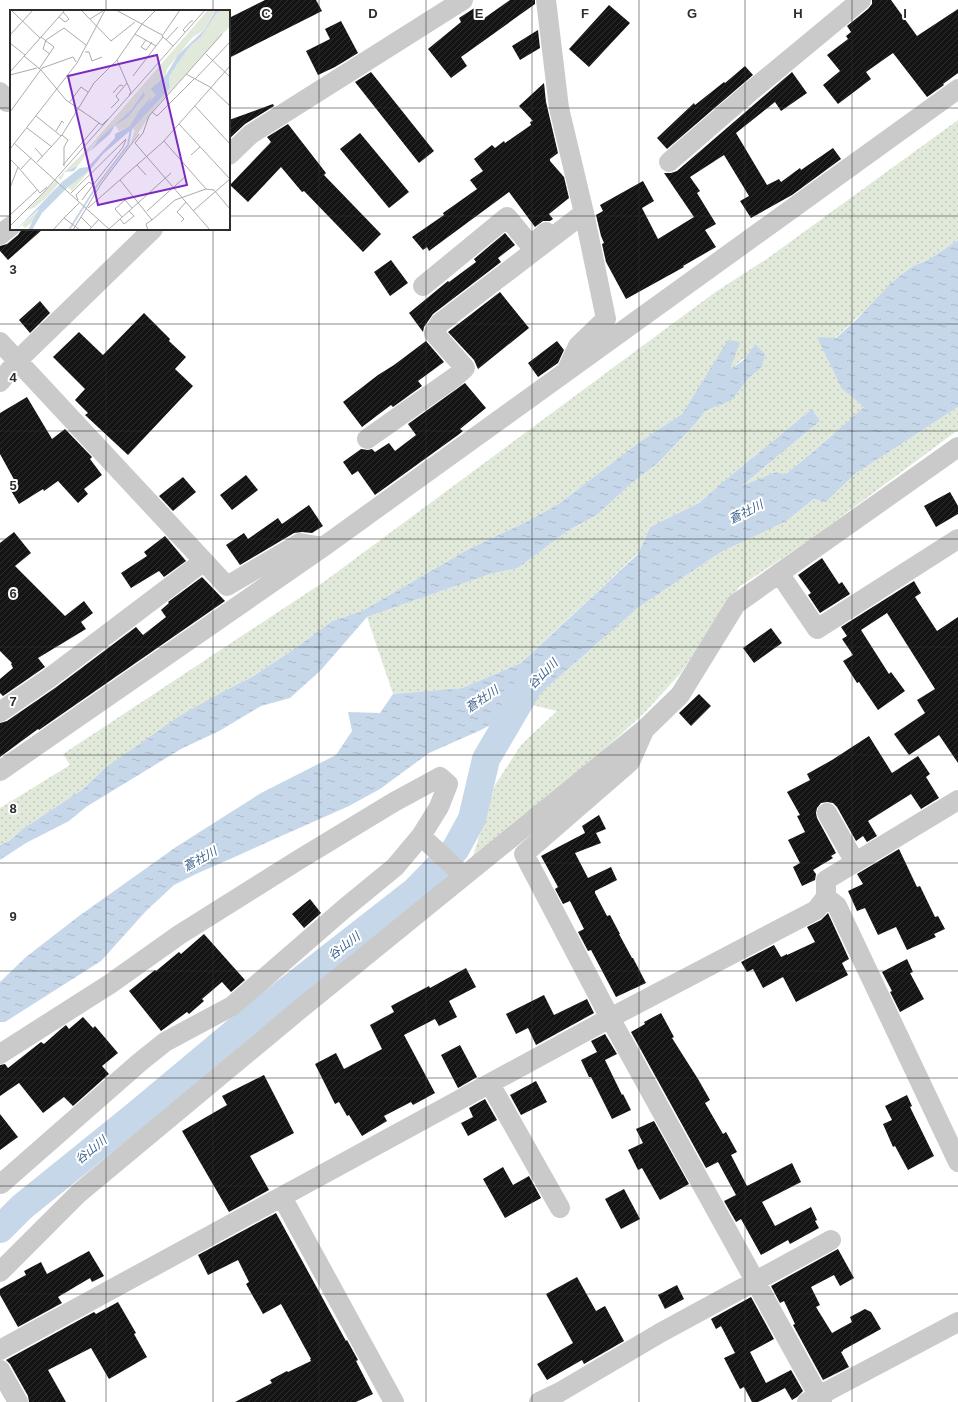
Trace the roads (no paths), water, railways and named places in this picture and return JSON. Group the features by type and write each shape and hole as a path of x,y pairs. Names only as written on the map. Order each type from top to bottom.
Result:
{"street":[{"path":"230,154 251,134 463,0"},
{"path":"546,0 559,108 606,319 578,346 566,372"},
{"path":"668,162 861,0"},
{"path":"0,771 323,547 958,89"},
{"path":"0,92 7,102 10,100"},
{"path":"422,286 507,218 531,246 582,207"},
{"path":"367,440 455,377 465,368 434,334 440,323 582,207"},
{"path":"0,235 10,227"},
{"path":"0,382 17,361 152,230"},
{"path":"0,342 227,586 300,543 323,547"},
{"path":"0,1272 79,1194 299,1010 645,729 680,695 736,604 958,447"},
{"path":"779,573 817,629 958,540"},
{"path":"0,712 48,679 204,561"},
{"path":"645,729 630,762 524,854 610,1018 755,1281 816,1400 958,1322"},
{"path":"0,1054 110,984 179,935 394,802 440,777 448,784 439,807 421,836 395,867 345,908 232,1006 165,1042 134,1067 0,1184"},
{"path":"0,1350 610,1018 816,910 826,897 826,880 958,800"},
{"path":"827,813 855,862"},
{"path":"421,836 464,875"},
{"path":"826,897 837,906 958,1162"},
{"path":"490,1084 560,1208"},
{"path":"282,1197 394,1402"},
{"path":"539,1402 560,1392 660,1333 831,1240"},
{"path":"0,1370 18,1402"}],"water":[{"name":"蒼社川","path":"958,240 958,407 855,474 826,502 814,499 785,522 721,552 639,607 528,704 481,730 429,753 380,789 349,806 174,885 146,911 101,961 5,1022 0,1022 0,982 26,957 79,916 176,847 261,793 336,755 352,731 348,712 380,713 393,694 462,688 521,663 638,554 650,527 699,503 812,409 820,421 742,486 776,472 786,474 864,407 842,389 817,337 836,338 856,320 891,283 913,266 928,260"},
{"path":"728,340 740,342 730,369 744,360 755,344 765,354 762,367 748,379 732,400 705,411 696,423 658,463 633,482 598,514 566,532 518,568 490,574 367,617 321,670 290,698 261,706 219,731 181,749 86,807 69,821 26,843 0,860 0,845 9,841 24,828 83,789 105,768 181,715 252,677 297,647 332,621 362,611 467,550 526,522 560,503 638,443 682,414"}],"waterway":[{"name":"谷山川","path":"0,1229 22,1207 136,1115 246,1023 415,891 455,850 472,819 486,759 530,684 534,681"}]}
